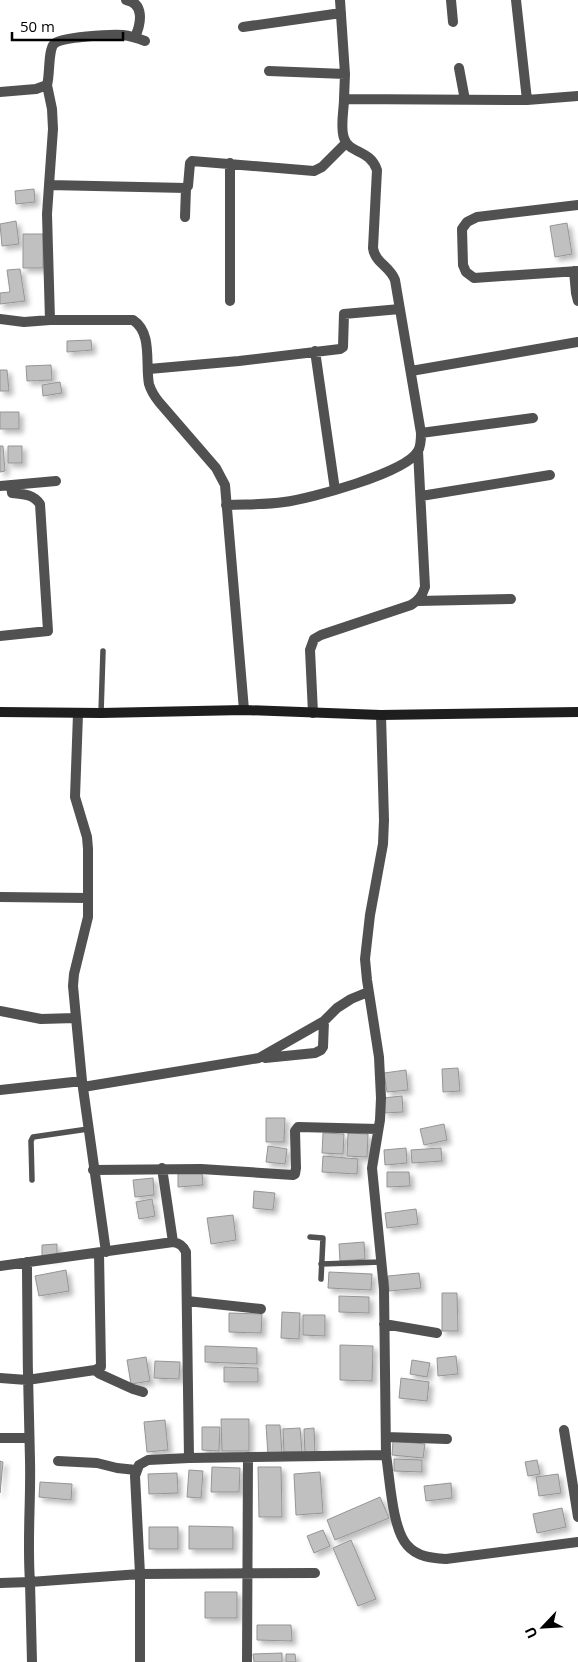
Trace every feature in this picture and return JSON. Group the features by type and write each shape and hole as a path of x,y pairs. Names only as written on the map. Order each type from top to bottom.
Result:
{"street":[{"path":"126,0 135,3 140,11 141,18 135,37"},
{"path":"313,713 310,650 314,639 411,605 418,601 425,587 418,451 421,433 394,275 379,262 374,254 377,170 372,159 346,143 343,134 345,74 340,0"},
{"path":"451,0 453,22"},
{"path":"516,0 526,100"},
{"path":"243,27 341,13"},
{"path":"50,320 47,214 53,130 52,109 46,85 52,47 56,42 82,37 120,35 135,37 145,41"},
{"path":"459,68 465,100"},
{"path":"269,71 345,74"},
{"path":"0,92 36,89 46,85"},
{"path":"344,98 526,100 578,96"},
{"path":"185,217 186,188 188,186 190,163 192,161 314,171 322,167 346,143"},
{"path":"230,164 230,301"},
{"path":"49,185 186,188"},
{"path":"578,205 477,217 466,222 462,230 463,265 466,272 474,278 576,271 578,301"},
{"path":"149,370 342,348 344,314 400,309"},
{"path":"0,319 24,322 50,320 133,320 143,330 149,370 149,385 158,402 209,459 221,476 224,485 244,710"},
{"path":"411,371 578,342"},
{"path":"314,351 335,490"},
{"path":"421,433 533,418"},
{"path":"226,505 284,502 335,490 400,466 410,460 418,451"},
{"path":"421,496 550,475"},
{"path":"0,486 56,481"},
{"path":"0,636 48,631 40,504 34,497 12,493 11,485"},
{"path":"418,601 512,600"},
{"path":"0,712 101,714 244,710 381,715 578,712"},
{"path":"0,1378 27,1380 95,1370 101,1367 102,1364 102,1252 75,1018 74,974 88,917 87,837 75,797 78,714"},
{"path":"381,715 383,844 367,937 366,959 368,992 380,1075 381,1098 372,1168 384,1289 386,1455 396,1520 400,1533 407,1545 417,1553 430,1558 446,1559 578,1542"},
{"path":"0,897 88,898"},
{"path":"259,1058 324,1021 350,999 368,992"},
{"path":"0,1011 41,1019 75,1018"},
{"path":"0,1090 82,1084 259,1058 315,1053 323,1047 324,1021"},
{"path":"93,1170 162,1168 295,1174 295,1131 298,1128 378,1129"},
{"path":"162,1168 173,1242"},
{"path":"0,1266 173,1242 179,1243 186,1252 189,1458"},
{"path":"27,1262 27,1380 30,1462 28,1549 32,1662"},
{"path":"187,1301 260,1309"},
{"path":"384,1324 437,1333"},
{"path":"95,1370 100,1374 143,1392"},
{"path":"564,1430 578,1517"},
{"path":"386,1437 447,1439"},
{"path":"0,1438 28,1438"},
{"path":"140,1662 140,1574 135,1476 136,1470 143,1462 148,1460 189,1458 386,1455"},
{"path":"247,1662 248,1457"},
{"path":"58,1461 97,1463 136,1470"},
{"path":"0,1583 140,1574 315,1573"}],"lane":[{"path":"101,714 103,651"},
{"path":"32,1180 31,1141 33,1137 88,1129"},
{"path":"310,1237 323,1238 321,1279"},
{"path":"321,1264 381,1262"}],"building":[{"path":"34,189 35,202 16,204 15,191"},
{"path":"16,221 19,244 2,246 0,224"},
{"path":"567,223 572,254 555,257 550,226"},
{"path":"23,234 43,234 43,268 23,268"},
{"path":"20,269 25,301 0,304 0,293 10,292 7,270"},
{"path":"91,340 92,350 67,352 67,341"},
{"path":"51,365 52,380 27,381 26,366"},
{"path":"0,370 7,370 9,391 0,391"},
{"path":"60,382 62,393 43,396 42,385"},
{"path":"0,412 19,412 19,429 0,429"},
{"path":"0,446 3,446 5,471 0,472"},
{"path":"8,446 22,446 22,463 8,463"},
{"path":"458,1068 460,1091 443,1092 442,1069"},
{"path":"406,1070 408,1090 387,1092 384,1073"},
{"path":"402,1096 403,1112 384,1113 383,1098"},
{"path":"266,1118 285,1118 284,1142 266,1142"},
{"path":"444,1124 447,1140 424,1145 420,1129"},
{"path":"323,1133 344,1134 343,1154 322,1153"},
{"path":"348,1133 368,1134 367,1157 347,1156"},
{"path":"268,1146 287,1149 285,1164 266,1162"},
{"path":"406,1148 407,1163 385,1165 384,1150"},
{"path":"441,1148 442,1161 412,1163 411,1150"},
{"path":"323,1156 358,1159 357,1174 322,1172"},
{"path":"202,1172 203,1185 178,1187 178,1173"},
{"path":"387,1172 409,1172 410,1186 387,1187"},
{"path":"153,1178 154,1195 135,1197 133,1180"},
{"path":"254,1191 275,1193 273,1210 253,1208"},
{"path":"152,1199 155,1216 139,1219 136,1202"},
{"path":"416,1209 418,1224 387,1228 385,1213"},
{"path":"233,1215 236,1240 211,1244 207,1218"},
{"path":"364,1242 365,1259 340,1261 339,1244"},
{"path":"57,1244 57,1257 42,1257 42,1245"},
{"path":"66,1270 69,1291 39,1296 35,1276"},
{"path":"329,1272 372,1274 371,1290 328,1288"},
{"path":"419,1273 421,1288 389,1291 388,1276"},
{"path":"442,1293 457,1293 458,1331 442,1331"},
{"path":"339,1296 369,1297 369,1313 339,1312"},
{"path":"282,1312 300,1313 299,1339 281,1338"},
{"path":"229,1313 262,1314 261,1333 229,1332"},
{"path":"303,1315 325,1315 325,1336 303,1335"},
{"path":"340,1345 373,1346 372,1381 340,1380"},
{"path":"205,1346 257,1348 257,1364 205,1362"},
{"path":"456,1356 458,1374 438,1376 437,1358"},
{"path":"146,1357 150,1381 131,1384 127,1360"},
{"path":"412,1360 430,1363 427,1377 410,1374"},
{"path":"155,1361 180,1362 179,1379 154,1378"},
{"path":"224,1367 258,1368 258,1382 224,1382"},
{"path":"401,1378 429,1382 427,1401 399,1398"},
{"path":"221,1419 249,1419 249,1451 222,1451"},
{"path":"165,1420 168,1450 147,1452 144,1422"},
{"path":"266,1425 280,1425 282,1454 268,1455"},
{"path":"202,1427 220,1427 219,1451 202,1450"},
{"path":"300,1428 302,1452 284,1452 283,1429"},
{"path":"314,1428 315,1454 305,1454 304,1429"},
{"path":"393,1441 425,1444 423,1458 392,1455"},
{"path":"394,1459 422,1460 422,1472 394,1471"},
{"path":"537,1460 540,1474 528,1476 525,1462"},
{"path":"0,1461 3,1462 0,1493"},
{"path":"212,1467 240,1468 239,1492 211,1492"},
{"path":"258,1467 281,1467 282,1517 259,1517"},
{"path":"189,1470 203,1471 201,1498 187,1497"},
{"path":"320,1472 323,1513 296,1515 294,1474"},
{"path":"177,1473 178,1493 149,1494 148,1474"},
{"path":"558,1474 561,1493 539,1496 536,1477"},
{"path":"40,1482 72,1484 71,1500 39,1497"},
{"path":"451,1483 452,1498 426,1501 424,1486"},
{"path":"380,1497 389,1518 335,1540 327,1520"},
{"path":"562,1508 566,1527 537,1533 533,1514"},
{"path":"189,1526 233,1527 233,1549 189,1549"},
{"path":"149,1527 178,1527 178,1549 149,1549"},
{"path":"323,1530 330,1546 314,1553 307,1536"},
{"path":"351,1540 376,1599 358,1606 333,1548"},
{"path":"205,1592 237,1592 237,1618 205,1618"},
{"path":"257,1625 291,1625 292,1641 257,1640"},
{"path":"282,1653 282,1662 254,1662 253,1654"},
{"path":"286,1654 295,1654 296,1662 286,1662"}]}
